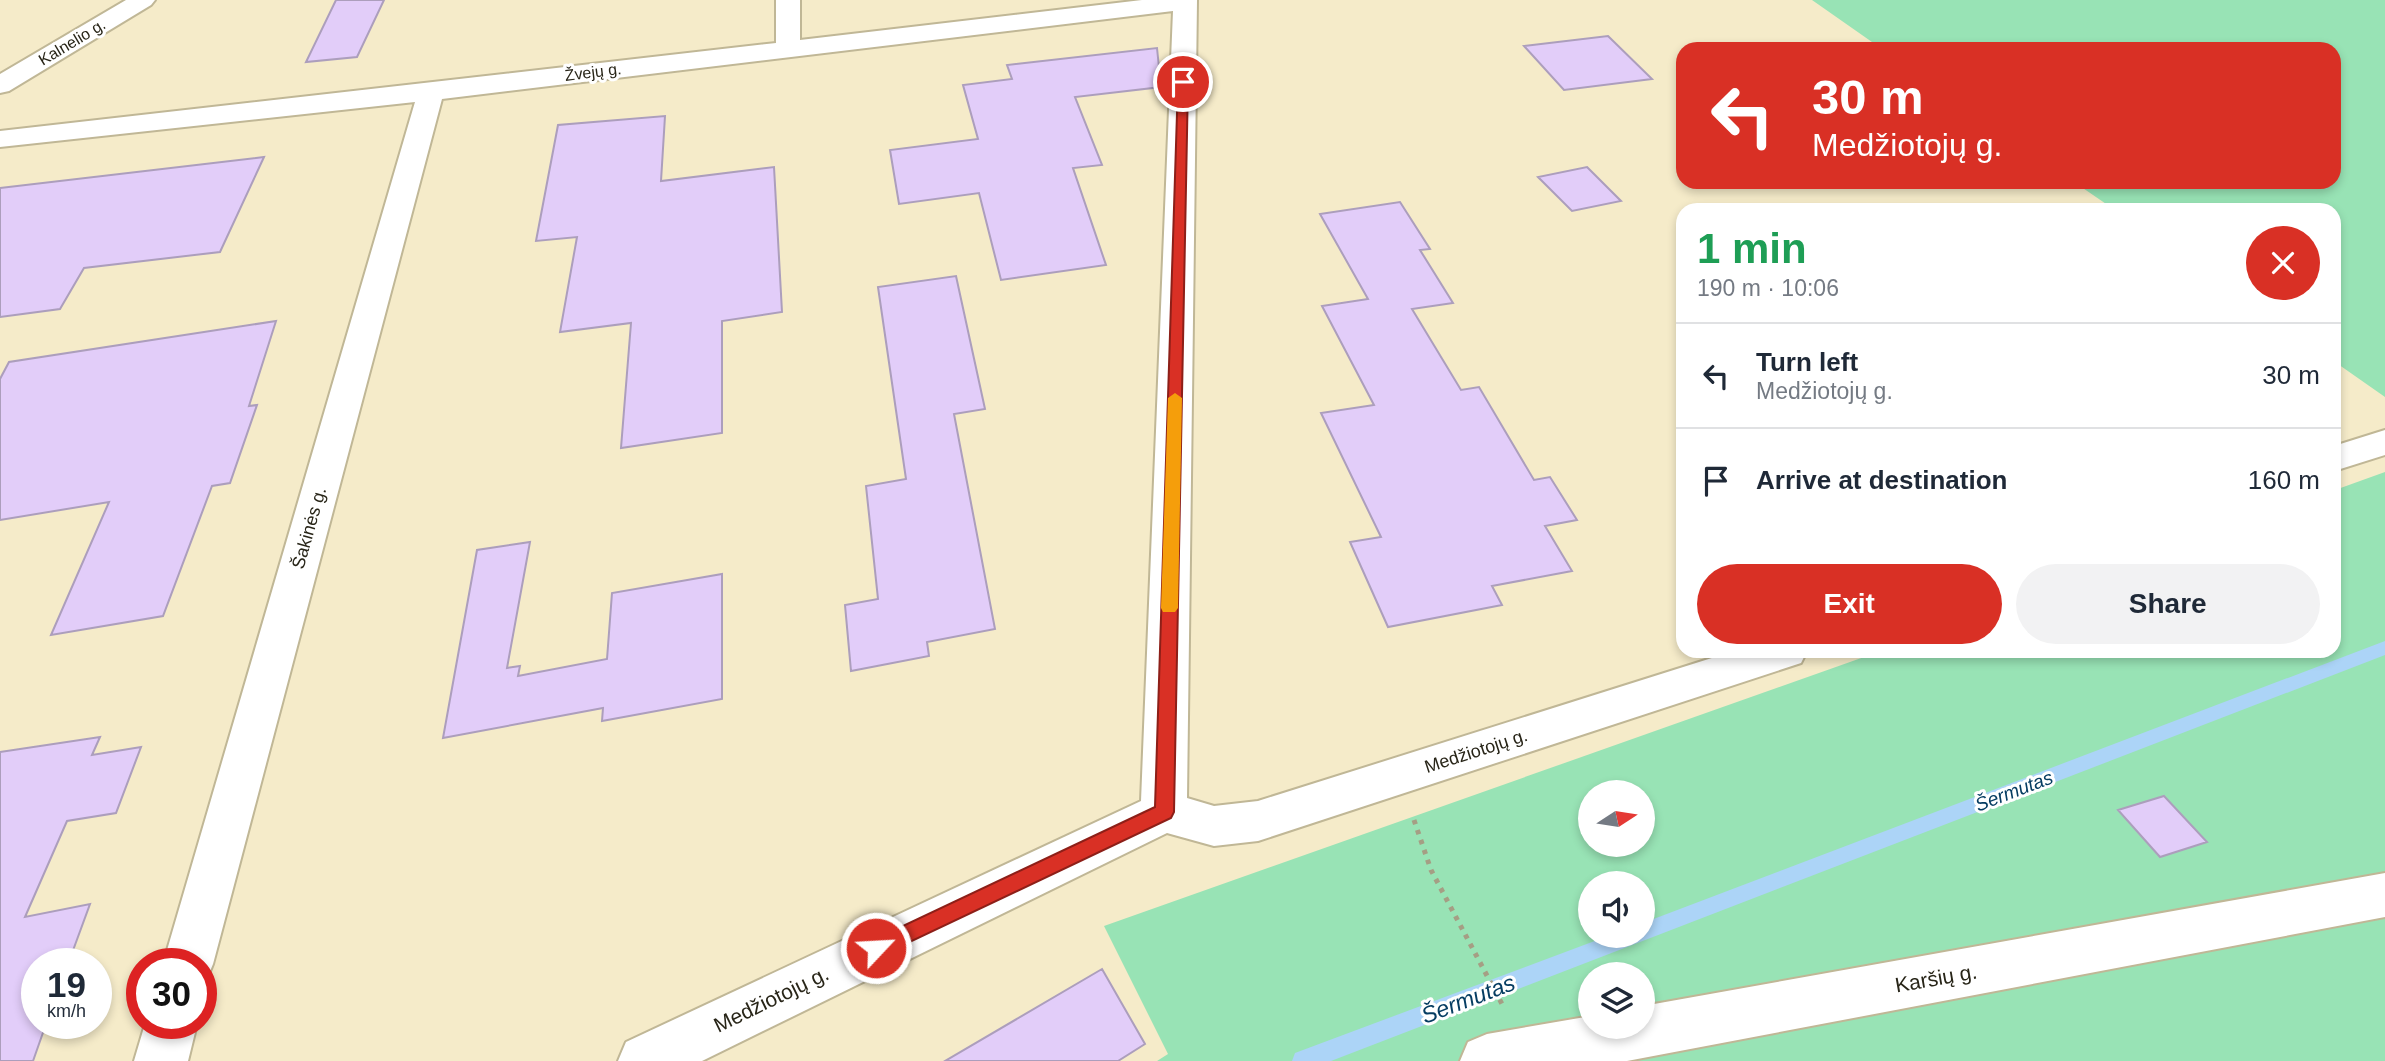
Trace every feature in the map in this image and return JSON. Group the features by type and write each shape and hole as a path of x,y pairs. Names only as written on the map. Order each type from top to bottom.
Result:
{"street":[{"name":"Kalnelio g.","path":"0,85 143,0"},
{"path":"788,0 788,48"},
{"path":"1164,812 1185,1"},
{"name":"Žvejų g.","path":"0,139 430,92 1185,1"},
{"name":"Šakinės g.","path":"192,948 430,92"},
{"path":"2341,457 2385,442"},
{"name":"Medžiotojų g.","path":"645,1061 1164,812 1214,826 1258,821 1764,658"},
{"name":"Karšių g.","path":"1487,1061 2385,895"},
{"path":"161,1061 167,1039"}],"path":[{"path":"1400,776 1431,870 1479,961"}],"green space":[{"path":"1812,0 2385,0 2385,397 2341,366 2341,203 2105,203 2084,189 2341,189 2341,42 1872,42"},
{"path":"2385,472 2385,1061 1157,1061 1168,1054 1104,926 1861,658 2341,658 2341,488"}],"building":[{"path":"336,0 384,0 357,57 306,62"},
{"path":"1608,36 1652,79 1564,90 1524,46"},
{"path":"1157,48 1161,87 1075,97 1102,165 1073,168 1106,265 1001,280 979,193 899,204 890,150 978,139 963,85 1012,79 1007,65"},
{"path":"665,116 661,181 774,167 782,312 722,321 722,433 621,448 631,323 560,332 577,237 536,241 558,125"},
{"path":"264,157 220,252 84,268 60,309 0,317 0,188"},
{"path":"1587,167 1621,201 1572,211 1538,177"},
{"path":"1400,202 1430,249 1420,250 1453,303 1412,309 1461,390 1479,387 1534,480 1550,477 1577,520 1545,526 1572,571 1492,586 1502,605 1388,627 1350,542 1381,537 1321,413 1374,405 1322,306 1368,299 1320,214"},
{"path":"956,276 985,409 954,414 995,629 927,642 929,656 851,671 845,605 878,599 866,486 906,479 878,287"},
{"path":"276,321 249,406 257,405 230,483 212,486 163,616 51,635 109,502 0,520 0,379 9,362"},
{"path":"530,542 507,668 520,666 518,676 607,659 612,593 722,574 722,699 602,721 603,708 443,738 477,550"},
{"path":"100,737 92,755 141,747 116,813 67,821 25,917 90,904 74,948 21,948 21,1039 41,1039 33,1061 0,1061 0,752"},
{"path":"2164,796 2207,842 2160,857 2118,810"},
{"path":"1102,969 1145,1044 1118,1061 945,1061"}],"waterway":[{"name":"Šermutas","path":"1655,928 2385,648"},
{"name":"Šermutas","path":"1303,1061 1602,948"}],"slow traffic":[{"path":"1169,608 1175,398"}],"route":[{"path":"876,948 1164,812 1183,82"}]}
